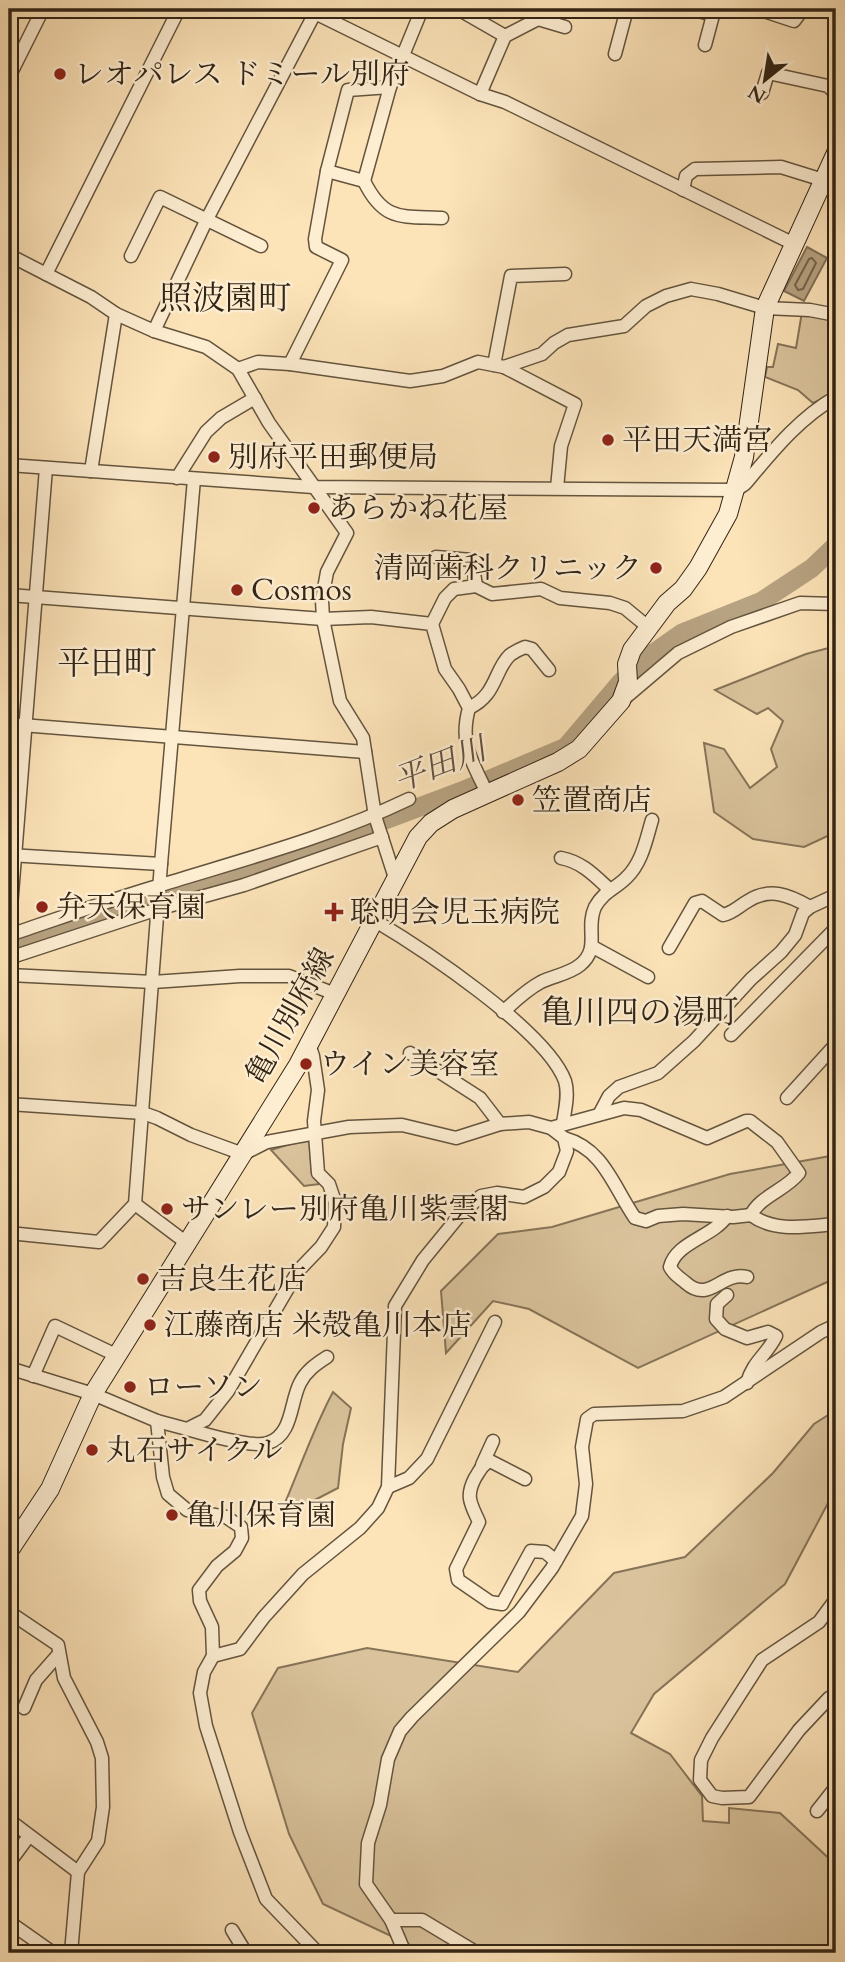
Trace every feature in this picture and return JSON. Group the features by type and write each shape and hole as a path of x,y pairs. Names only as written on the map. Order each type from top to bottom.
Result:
{"main road":[{"name":"亀川別府線","path":"12,1541 50,1489 93,1394 309,1044 418,837 431,823 484,785 558,762 579,749 621,701 632,650 667,603 683,589 698,568 728,514 744,457 765,308 836,153"}],"street":[{"path":"9,77 43,9"},
{"path":"46,274 179,9"},
{"path":"364,181 390,87 422,9"},
{"path":"458,9 505,36"},
{"path":"615,54 627,9"},
{"path":"692,9 713,15 705,45"},
{"path":"758,9 794,21 803,9"},
{"path":"154,331 311,11 480,94 505,102 794,244"},
{"path":"480,94 505,36 540,14 565,27"},
{"path":"762,93 768,73 828,86 836,94"},
{"path":"290,364 342,260 316,247 315,239 327,171 348,90 370,86 390,87"},
{"path":"683,190 687,176 695,169 781,167 823,180"},
{"path":"327,171 364,181 376,202 389,212 442,218"},
{"path":"131,256 160,197 261,246"},
{"path":"9,255 91,297 116,314 154,331 206,347 238,369 313,487 347,533 327,572 322,600 323,619 340,701 363,738 375,816 395,878"},
{"path":"499,366 511,275 565,274"},
{"path":"499,366 542,354 568,335 624,326 646,306 666,296 691,289 718,293 765,308 810,310 836,315"},
{"path":"91,471 116,314"},
{"path":"238,369 258,362 290,364 410,381 443,376 478,362 499,366 575,404 561,446 557,488"},
{"path":"9,465 313,487 736,490 745,484 793,430 817,408 836,397"},
{"path":"177,478 206,432 221,418 255,398"},
{"path":"46,468 26,726 12,855 9,934 280,849 375,816 409,799"},
{"path":"9,1233 99,1241 135,1204 194,479"},
{"path":"436,557 472,560 476,586"},
{"path":"484,785 467,750 464,724 469,708 460,689 444,669 432,624 445,598 454,589 476,586 492,594 541,589 560,598 610,603 625,608 648,627"},
{"path":"9,595 323,619 371,617 432,624"},
{"path":"621,701 678,653 731,627 800,603 836,604"},
{"path":"469,708 477,704 490,690 512,654 525,647 532,649 549,670"},
{"path":"9,724 365,752"},
{"path":"503,1012 525,991 578,968 587,959 593,947 590,925 594,909 602,894 625,879 638,863 652,820"},
{"path":"9,958 158,909 244,885 381,834"},
{"path":"12,855 161,864"},
{"path":"561,858 573,860 587,869 609,889"},
{"path":"669,948 695,903 702,901 723,915 770,892 789,895 810,907"},
{"path":"600,1113 609,1096 620,1087 658,1073 694,1041 751,979 782,952 795,935 803,914 810,907 836,895"},
{"path":"374,920 413,943 533,1038 560,1070 566,1084 566,1103 557,1125"},
{"path":"731,1035 836,928"},
{"path":"593,947 648,977"},
{"path":"9,975 152,982 240,976 289,976 335,994"},
{"path":"187,1429 205,1420 228,1391 298,1271 321,1247 334,1227 335,1202 329,1184 318,1172 315,1132 318,1090 309,1044"},
{"path":"787,1098 836,1044"},
{"path":"410,1053 480,1098 500,1124"},
{"path":"9,1104 142,1113 243,1154 267,1142 349,1126 402,1125 437,1131 456,1138 500,1124 529,1122 557,1125 624,1108 640,1110 707,1139 750,1121 778,1142 799,1173 790,1185 755,1206 751,1215"},
{"path":"213,1656 240,1649 264,1617 303,1574 360,1528 378,1508 388,1487 395,1306 423,1260 459,1216 481,1196 497,1193 524,1197 544,1187 559,1172 567,1151 557,1125"},
{"path":"564,1138 577,1141 592,1150 635,1218 646,1221 658,1216 751,1215 763,1224 797,1228 836,1224"},
{"path":"135,1204 188,1244"},
{"path":"727,1216 720,1226 676,1254 670,1267 674,1275 698,1291 706,1290 727,1279 747,1277"},
{"path":"727,1295 717,1304 716,1319 725,1329 747,1338 768,1332 776,1336 751,1369 747,1383"},
{"path":"388,1487 409,1478 427,1459 495,1322"},
{"path":"405,1953 391,1920 366,1884 368,1843 380,1805 388,1759 400,1731 519,1612 556,1561 582,1516 586,1483 582,1447 587,1419 594,1413 683,1410 724,1397 821,1332 836,1325"},
{"path":"33,1376 55,1326 118,1356"},
{"path":"9,1368 93,1394 157,1422 256,1444 268,1443 278,1437 287,1424 299,1384 311,1367 327,1357"},
{"path":"157,1422 163,1477 168,1494 187,1510 226,1517 241,1527 242,1538 235,1551 216,1566 199,1590 200,1601 212,1627 213,1656 204,1672 200,1693 206,1726 240,1832 266,1899 318,1953"},
{"path":"493,1441 469,1490 470,1502 479,1522 456,1569 458,1580 490,1602 502,1605 531,1551 545,1552 556,1561"},
{"path":"482,1465 490,1461 525,1479"},
{"path":"836,1599 819,1622 762,1660 701,1760 699,1776 703,1786 712,1796 749,1797 799,1730 829,1698 836,1700"},
{"path":"9,1612 58,1645 64,1678 97,1742 102,1758 103,1807 98,1841 78,1872 71,1953"},
{"path":"24,1709 36,1680 58,1655"},
{"path":"817,1811 836,1787"},
{"path":"9,1821 78,1872"},
{"path":"9,1863 29,1836"},
{"path":"391,1920 422,1920 477,1953"},
{"path":"9,1922 53,1953"},
{"path":"232,1930 246,1953"}],"shaded area":[{"path":"802,312 836,319 836,393 813,403 798,390 765,377 767,367 773,367 778,344 796,348"},
{"path":"836,648 836,832 804,847 753,839 714,812 704,743 724,749 750,788 777,767 771,749 783,721 768,708 757,714 715,690 806,654"},
{"path":"309,1138 312,1174 320,1184 304,1186 271,1150"},
{"path":"836,1155 836,1278 638,1368 529,1309 493,1301 446,1353 441,1291 498,1234 552,1227 730,1174"},
{"path":"333,1392 351,1408 343,1444 338,1488 309,1503 282,1510 313,1435"},
{"path":"836,1410 836,1488 785,1584 654,1694 631,1733 670,1754 702,1796 703,1821 729,1823 729,1808 780,1813 836,1865 836,1953 427,1953 323,1904 289,1834 252,1713 278,1668 367,1648 518,1672 614,1573 685,1557 773,1473 814,1424"}],"water":[{"path":"807,247 827,258 804,301 784,291"}],"waterway":[{"name":"平田川","path":"9,941 132,907 281,859 462,791 566,747 621,682 645,659 682,633 762,601 812,568 836,545"}],"place":[{"name":"レオパレス ドミール別府","path":"60,74"},
{"name":"平田天満宮","path":"608,440"},
{"name":"別府平田郵便局","path":"214,457"},
{"name":"あらかね花屋","path":"314,508"},
{"name":"清岡歯科クリニック","path":"656,568"},
{"name":"Cosmos","path":"237,590"},
{"name":"笠置商店","path":"518,800"},
{"name":"弁天保育園","path":"42,907"},
{"name":"聡明会児玉病院","path":"334,912"},
{"name":"ウイン美容室","path":"306,1064"},
{"name":"サンレー別府亀川紫雲閣","path":"167,1209"},
{"name":"吉良生花店","path":"143,1279"},
{"name":"江藤商店 米殻亀川本店","path":"150,1325"},
{"name":"ローソン","path":"130,1387"},
{"name":"丸石サイクル","path":"92,1450"},
{"name":"亀川保育園","path":"172,1515"}],"district":[{"name":"照波園町","path":"225,298"},
{"name":"平田町","path":"107,663"},
{"name":"亀川四の湯町","path":"639,1012"}]}
